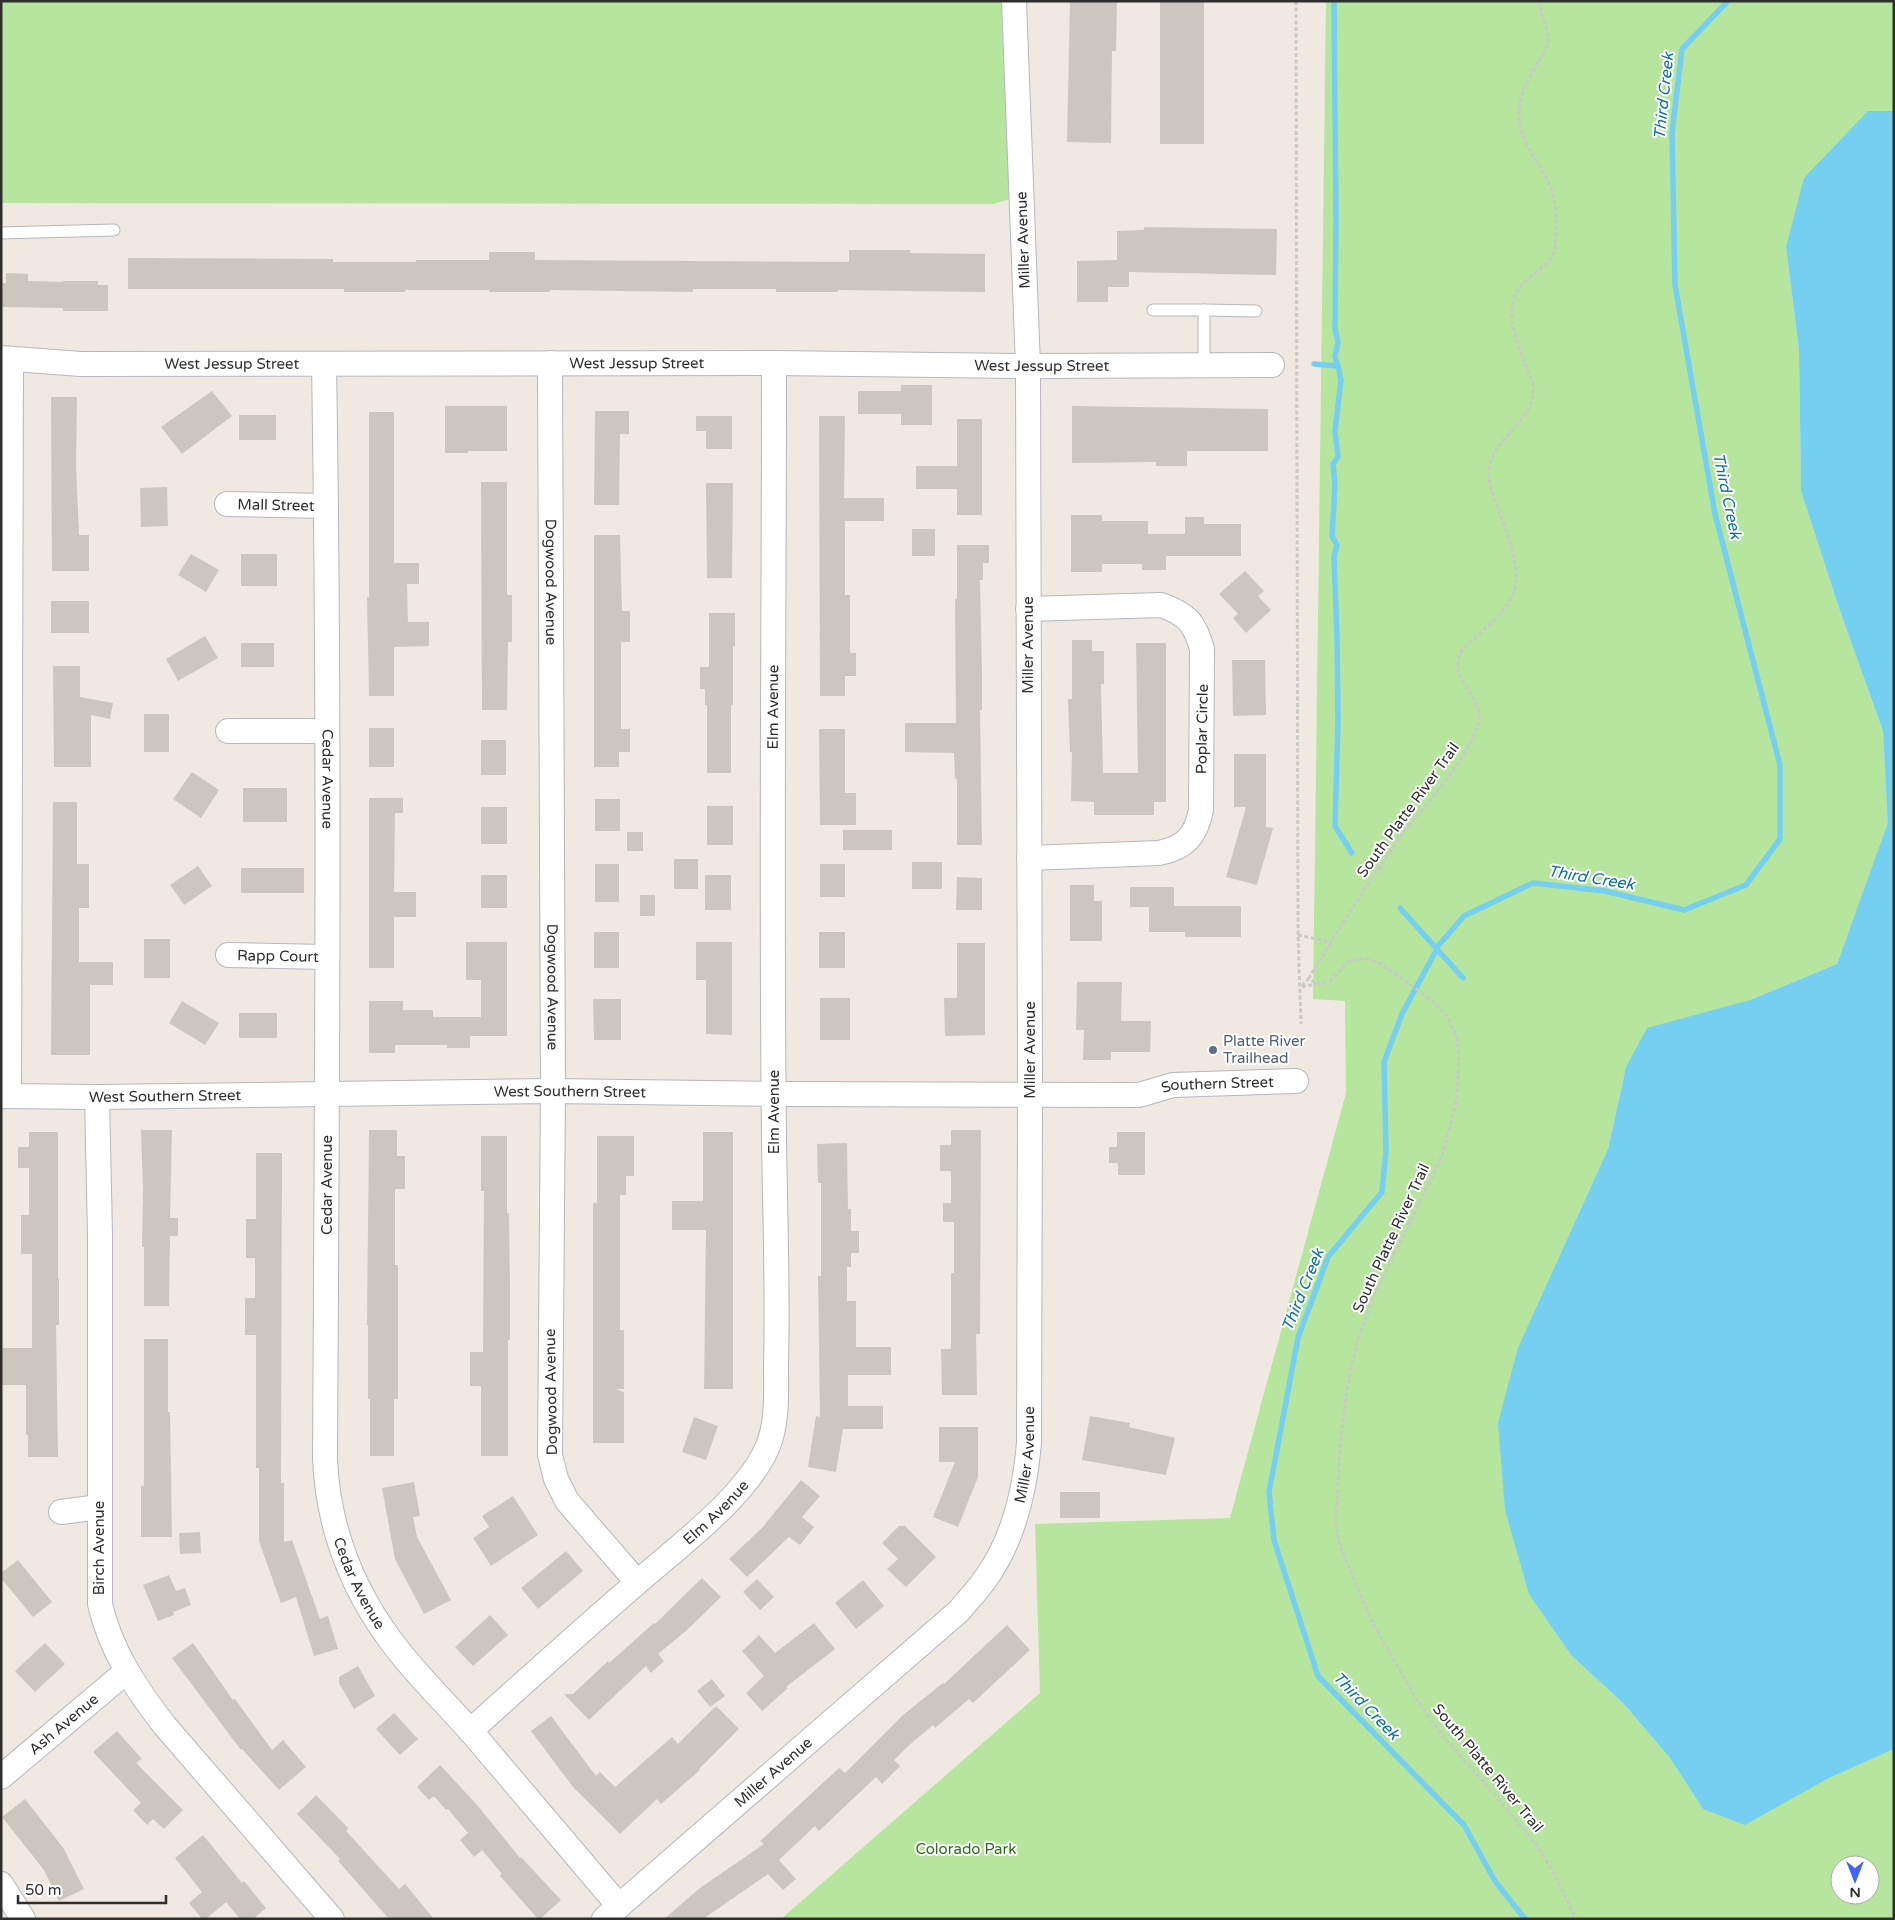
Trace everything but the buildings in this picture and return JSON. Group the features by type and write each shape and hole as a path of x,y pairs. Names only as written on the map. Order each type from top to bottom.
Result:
{"street":[{"name":"Miller Avenue","path":"612,1912 959,1611 997,1562 1019,1506 1026,1472 1029,1443 1028,366 1014,1"},
{"name":"West Jessup Street","path":"6,359 81,364 774,363 1028,366 1272,365"},
{"path":"5,1096 6,359"},
{"name":"Dogwood Avenue","path":"550,363 552,1091 550,1456 556,1479 568,1501 637,1582"},
{"name":"Elm Avenue","path":"470,1731 637,1582 705,1525 756,1469 768,1447 772,1432 775,1408 777,1345 774,1094 774,363"},
{"name":"Cedar Avenue","path":"324,364 326,506 326,1480 338,1541 361,1594 374,1618 392,1643 470,1731 612,1912"},
{"name":"Mall Street","path":"227,504 326,506"},
{"name":"Poplar Circle","path":"1028,609 1161,605 1186,616 1198,634 1202,649 1201,810 1193,834 1177,848 1159,853 1029,858"},
{"path":"228,731 326,730"},
{"name":"Rapp Court","path":"228,955 326,957"},
{"name":"Southern Street","path":"1138,1095 1173,1086 1296,1081"},
{"name":"West Southern Street","path":"5,1096 97,1097 552,1091 1138,1095"},
{"name":"Birch Avenue","path":"97,1097 100,1235 100,1604 105,1627 127,1670 146,1701 165,1726 332,1919"},
{"path":"61,1512 99,1507"},
{"name":"Ash Avenue","path":"1,1777 127,1670"},
{"path":"1,1884 23,1919"}],"lane":[{"path":"1,233 114,230"},
{"path":"1153,310 1256,311"},
{"path":"1204,310 1204,364"}],"path":[{"path":"1296,1 1298,935 1302,1024"},
{"name":"South Platte River Trail","path":"1301,987 1309,978 1330,942 1394,845 1466,751 1475,734 1479,712 1463,684 1457,665 1458,657 1462,650 1508,606 1515,591 1518,574 1491,488 1489,472 1493,456 1530,407 1533,392 1515,333 1512,310 1515,296 1522,283 1550,261 1555,246 1555,211 1552,191 1524,135 1519,116 1520,100 1548,41 1539,1"},
{"path":"1298,935 1330,942"},
{"name":"South Platte River Trail","path":"1301,987 1330,981 1349,961 1365,958 1380,963 1434,1002 1447,1016 1457,1038 1460,1068 1457,1099 1442,1156 1373,1298 1357,1342 1346,1399 1340,1447 1336,1526 1340,1546 1374,1624 1416,1698 1442,1735 1536,1844 1556,1878 1576,1919"},
{"path":"1309,978 1316,984"}],"green space":[{"path":"1,1 1014,1 1021,196 993,204 1,203"},
{"name":"Colorado Park","path":"1326,1 1894,1 1894,111 1868,111 1786,247 1799,350 1801,491 1840,611 1883,731 1889,823 1837,964 1750,1000 1626,1067 1608,1149 1554,1269 1572,1656 1624,1704 1670,1758 1703,1809 1827,1779 1894,1749 1894,1919 781,1919 1040,1693 1035,1524 1230,1518 1346,1093 1345,1001 1313,999"}],"water":[{"path":"1868,111 1894,111 1894,1749 1827,1779 1745,1825 1703,1809 1670,1758 1624,1704 1572,1656 1529,1594 1505,1510 1498,1423 1518,1348 1608,1149 1626,1067 1647,1028 1750,1000 1837,964 1888,823 1883,731 1840,611 1801,491 1799,350 1786,247 1804,178"}],"waterway":[{"path":"1334,1 1335,329 1338,342 1335,357 1338,366"},
{"name":"Third Creek","path":"1525,1919 1495,1881 1464,1825 1318,1676 1274,1540 1269,1492 1298,1338 1328,1257 1382,1192 1386,1151 1384,1062 1402,1014 1439,945 1464,916 1533,883 1605,891 1684,910 1746,885 1780,839 1780,765 1715,514 1675,285 1672,133 1682,49 1728,1"},
{"path":"1314,364 1338,366 1341,380 1335,431 1338,457 1333,464 1335,485 1332,536 1337,545 1334,557 1338,720 1335,826 1352,853"},
{"path":"1400,908 1463,978"}],"place":[{"name":"Platte River Trailhead","path":"1213,1050"}]}
